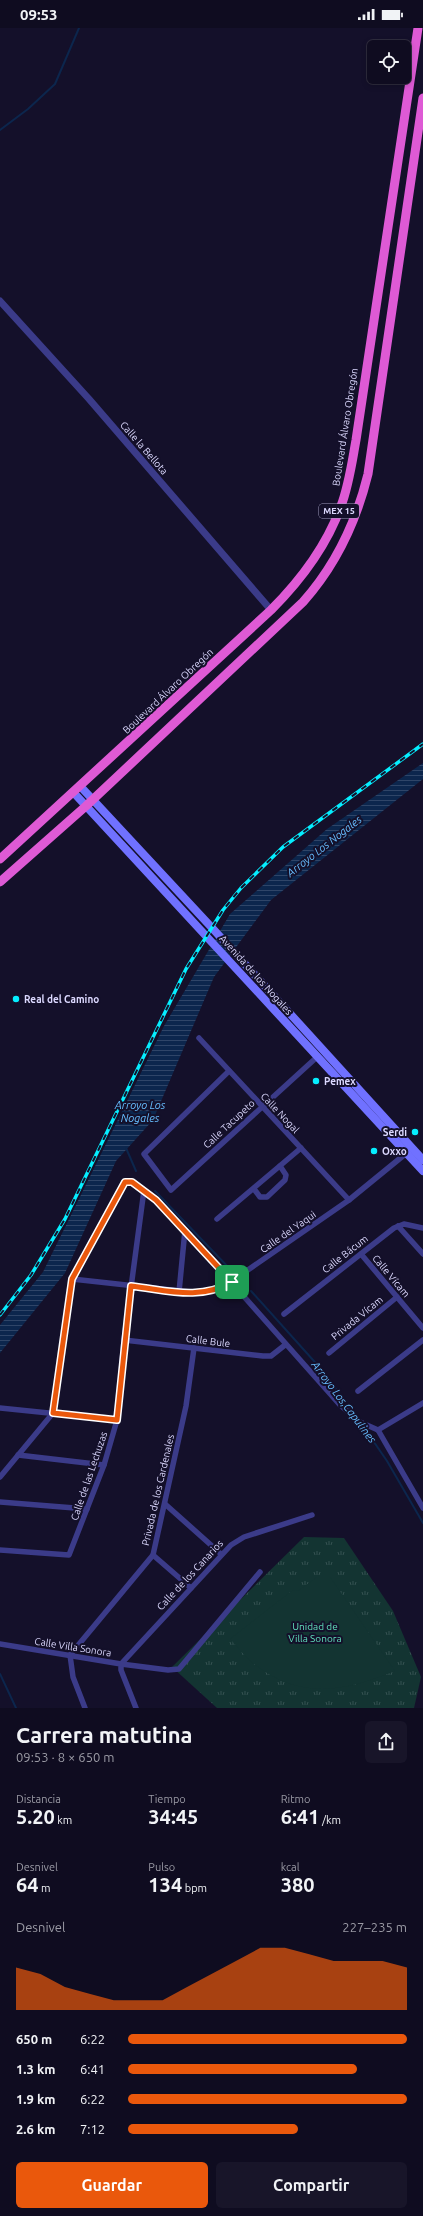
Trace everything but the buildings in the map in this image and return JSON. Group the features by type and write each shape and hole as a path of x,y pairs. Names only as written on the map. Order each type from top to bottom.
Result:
{"highway":[{"name":"Boulevard Álvaro Obregón","path":"0,859 77,790 271,610 295,583 329,534 341,507 348,486 418,28"},
{"name":"MEX 15","path":"0,882 89,803 303,602 319,584 340,552 357,513 368,474 423,98"}],"main road":[{"name":"Avenida de los Nogales","path":"77,790 317,1056 409,1151 423,1160"},
{"name":"Avenida de los Nogales","path":"89,803 236,954 409,1151 423,1171"}],"street":[{"name":"Calle la Bellota","path":"0,301 89,399 271,610"},
{"name":"Calle Nogal","path":"199,1038 349,1200"},
{"name":"Calle Tacupeto","path":"229,1071 144,1154 171,1190 317,1056"},
{"path":"217,1219 301,1148"},
{"name":"Calle del Yaqui","path":"72,1279 179,1292 209,1292 232,1282 349,1200 409,1151"},
{"path":"254,1189 260,1197 267,1197 285,1180 286,1175 280,1166"},
{"path":"0,1477 53,1413 72,1279 124,1183 127,1181 132,1182 144,1190 185,1230 232,1282 285,1345 340,1405 360,1422 378,1430 423,1508"},
{"name":"Calle de las Lechuzas","path":"0,1550 69,1555 104,1465 117,1420 124,1340 144,1190"},
{"path":"423,1228 404,1224 398,1226 423,1254"},
{"name":"Calle Bácum","path":"284,1314 398,1226"},
{"path":"179,1292 185,1230"},
{"name":"Calle Vícam","path":"361,1254 423,1328"},
{"name":"Privada Vícam","path":"329,1353 397,1297"},
{"name":"Calle Bule","path":"124,1340 268,1356 285,1345"},
{"path":"358,1391 423,1340"},
{"name":"Privada de los Cardenales","path":"70,1655 153,1555 186,1406 194,1348"},
{"path":"378,1430 423,1403"},
{"path":"0,1408 117,1420"},
{"path":"18,1455 104,1465"},
{"path":"0,1502 87,1509"},
{"path":"165,1504 221,1554"},
{"name":"Calle de los Canarios","path":"121,1664 221,1554 244,1538 312,1515"},
{"path":"153,1555 191,1588"},
{"path":"121,1664 168,1670 179,1669 260,1572"},
{"name":"Calle Villa Sonora","path":"0,1644 121,1664 121,1670 136,1708"},
{"path":"70,1655 73,1677 85,1708"}],"green space":[{"name":"Unidad de Villa Sonora","path":"304,1537 344,1538 393,1611 421,1677 414,1708 217,1708 172,1667"},
{"path":"317,1577 330,1577 395,1671 358,1684 340,1688 306,1688 289,1683 271,1675 254,1664 230,1639 293,1590 298,1591"}],"water":[{"name":"Arroyo Los Nogales","path":"423,763 423,779 271,900 214,977 153,1120 116,1161 65,1273 0,1353 0,1325 43,1272 164,1026 230,914 327,829"}],"waterway":[{"path":"0,130 28,109 55,84 79,28"},
{"path":"126,1148 136,1171"},
{"path":"155,1191 231,1270"},
{"name":"Arroyo Los,Capulines","path":"251,1291 322,1370 356,1416"},
{"name":"Arroyo Los,Capulines","path":"363,1426 387,1461 423,1523"},
{"path":"0,1674 16,1708"}],"railway":[{"path":"0,1315 31,1275 65,1219 186,969 223,910 241,888 283,847 423,744"}],"place":[{"name":"Real del Camino","path":"16,999"},
{"name":"Pemex","path":"316,1081"},
{"name":"Serdi","path":"415,1132"},
{"name":"Oxxo","path":"374,1151"}],"route":[{"path":"125,1182 132,1182 156,1200 232,1282 216,1290 199,1293 131,1286 124,1340 117,1420 53,1413 72,1279 125,1182"}]}
